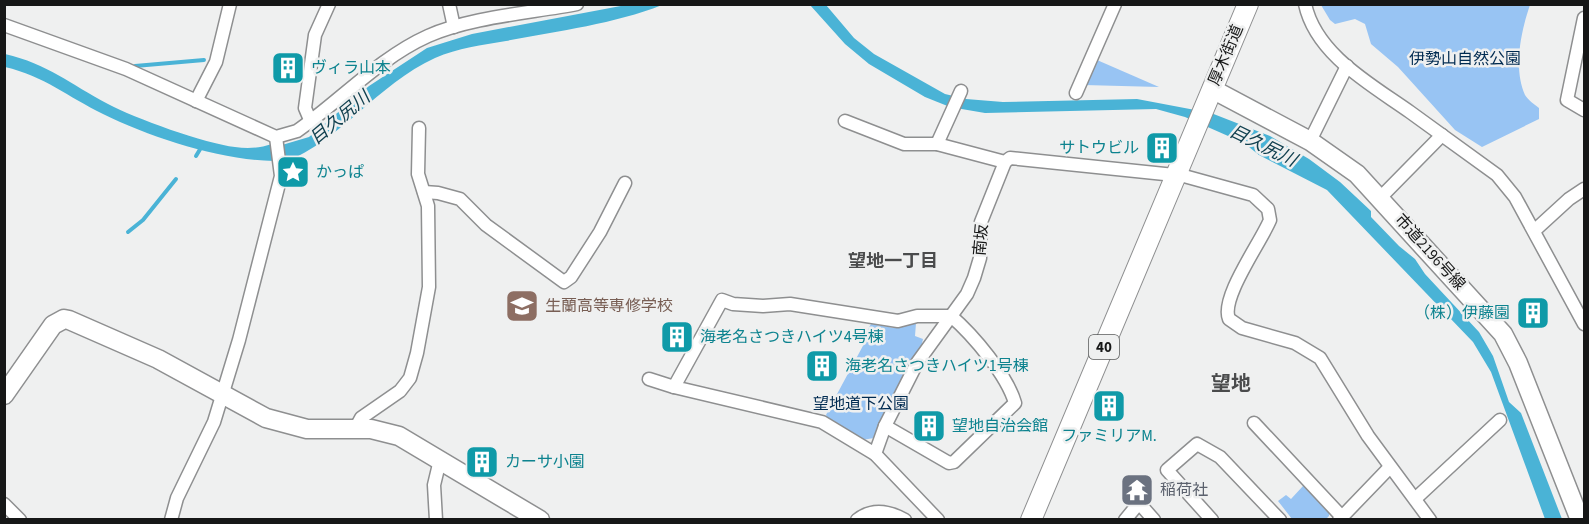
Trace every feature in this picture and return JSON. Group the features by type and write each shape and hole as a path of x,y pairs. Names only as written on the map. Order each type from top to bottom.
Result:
{"main road":[{"name":"厚木街道","path":"1208,97 1248,4"},
{"name":"40","path":"1031,519 1208,97"}],"street":[{"path":"196,101 216,62 230,4"},
{"path":"310,122 305,108 315,35 329,4"},
{"path":"449,4 454,27"},
{"path":"4,25 126,69 276,139 297,131 400,52 426,37 454,27 577,4"},
{"path":"1076,93 1115,4"},
{"path":"1305,4 1317,30 1347,66 1497,175 1515,197 1584,324"},
{"path":"1584,18 1581,48 1568,100 1584,110"},
{"path":"1310,141 1347,66"},
{"path":"937,144 961,91"},
{"name":"市道2196号線","path":"1208,97 1310,141 1357,174 1503,334 1518,363 1580,519"},
{"path":"845,121 904,144 937,144 1005,162 1010,158 1177,175 1250,194 1268,208 1270,216 1231,297 1227,309 1229,319 1242,328 1295,343 1316,355 1335,379 1360,424 1430,519"},
{"path":"355,429 361,418 386,403 410,378 429,287 428,206 418,174 418,128"},
{"path":"1380,198 1442,135"},
{"path":"171,519 177,498 214,422 222,396 281,176 276,139"},
{"name":"南坂","path":"875,454 885,426 917,363 951,316 976,275 981,222 1005,162"},
{"path":"424,192 445,194 460,199 486,225 564,282 571,277 594,241 625,183"},
{"path":"1534,231 1569,199 1584,189"},
{"path":"674,387 722,300 753,305 790,304 898,321 917,316 951,316 965,328 1004,380 1011,390 1015,403 954,462 949,463 885,426"},
{"path":"4,395 52,325 64,319 158,359 266,418 307,429 384,431 399,436 540,519"},
{"path":"649,379 822,422 875,454 938,519"},
{"path":"1415,499 1500,420"},
{"path":"1254,423 1301,482 1340,518 1390,467"},
{"path":"1212,519 1167,470 1197,444 1220,457 1280,519"},
{"path":"436,519 434,485 440,460"},
{"path":"1125,519 1139,503 1154,519"},
{"path":"4,504 20,519"},
{"path":"857,519 862,515 885,512 905,519"}],"green space":[{"name":"伊勢山自然公園","path":"1321,5 1530,5 1521,38 1519,73 1525,95 1539,108 1539,119 1482,147 1455,130 1398,67 1371,44 1365,24 1355,19 1335,24"},
{"path":"1097,60 1159,87 1084,85"},
{"name":"望地道下公園","path":"916,323 915,336 923,339 921,348 874,438 862,440 829,420 826,415 865,342 871,324 894,328"},
{"path":"1303,486 1308,486 1329,509 1329,516 1326,519 1292,519 1278,501 1286,495 1291,499"}],"water":[{"name":"目久尻川","path":"626,5 662,5 605,22 470,47 435,58 395,82 324,141 285,162 282,145 309,137 369,86 427,48 472,34"},
{"name":"目久尻川","path":"810,5 826,5 854,38 874,54 945,94 966,99 1003,102 1137,99 1211,113 1270,136 1309,159 1340,182 1371,211 1371,217 1415,259 1425,274 1479,332 1493,356 1509,402 1521,413 1562,519 1545,519 1491,372 1473,342 1327,190 1259,155 1244,143 1185,117 1156,109 985,113 950,107 925,97 869,64 845,44"},
{"path":"5,54 34,63 108,104 170,130 235,147 254,148 272,144 274,161 231,157 209,152 164,139 122,123 44,81 5,67"}],"waterway":[{"path":"135,66 204,60"},
{"path":"196,156 202,146"},
{"path":"128,232 143,220 176,179"}],"place":[{"name":"ヴィラ山本","path":"288,68"},
{"name":"サトウビル","path":"1162,148"},
{"name":"かっぱ","path":"293,172"},
{"name":"生蘭高等専修学校","path":"522,306"},
{"name":"（株）伊藤園","path":"1533,313"},
{"name":"海老名さつきハイツ4号棟","path":"677,337"},
{"name":"海老名さつきハイツ1号棟","path":"822,366"},
{"name":"ファミリアM.","path":"1109,406"},
{"name":"望地自治会館","path":"929,426"},
{"name":"カーサ小園","path":"482,462"},
{"name":"稲荷社","path":"1137,490"}],"district":[{"name":"望地一丁目","path":"893,261"},
{"name":"望地","path":"1231,384"}]}
